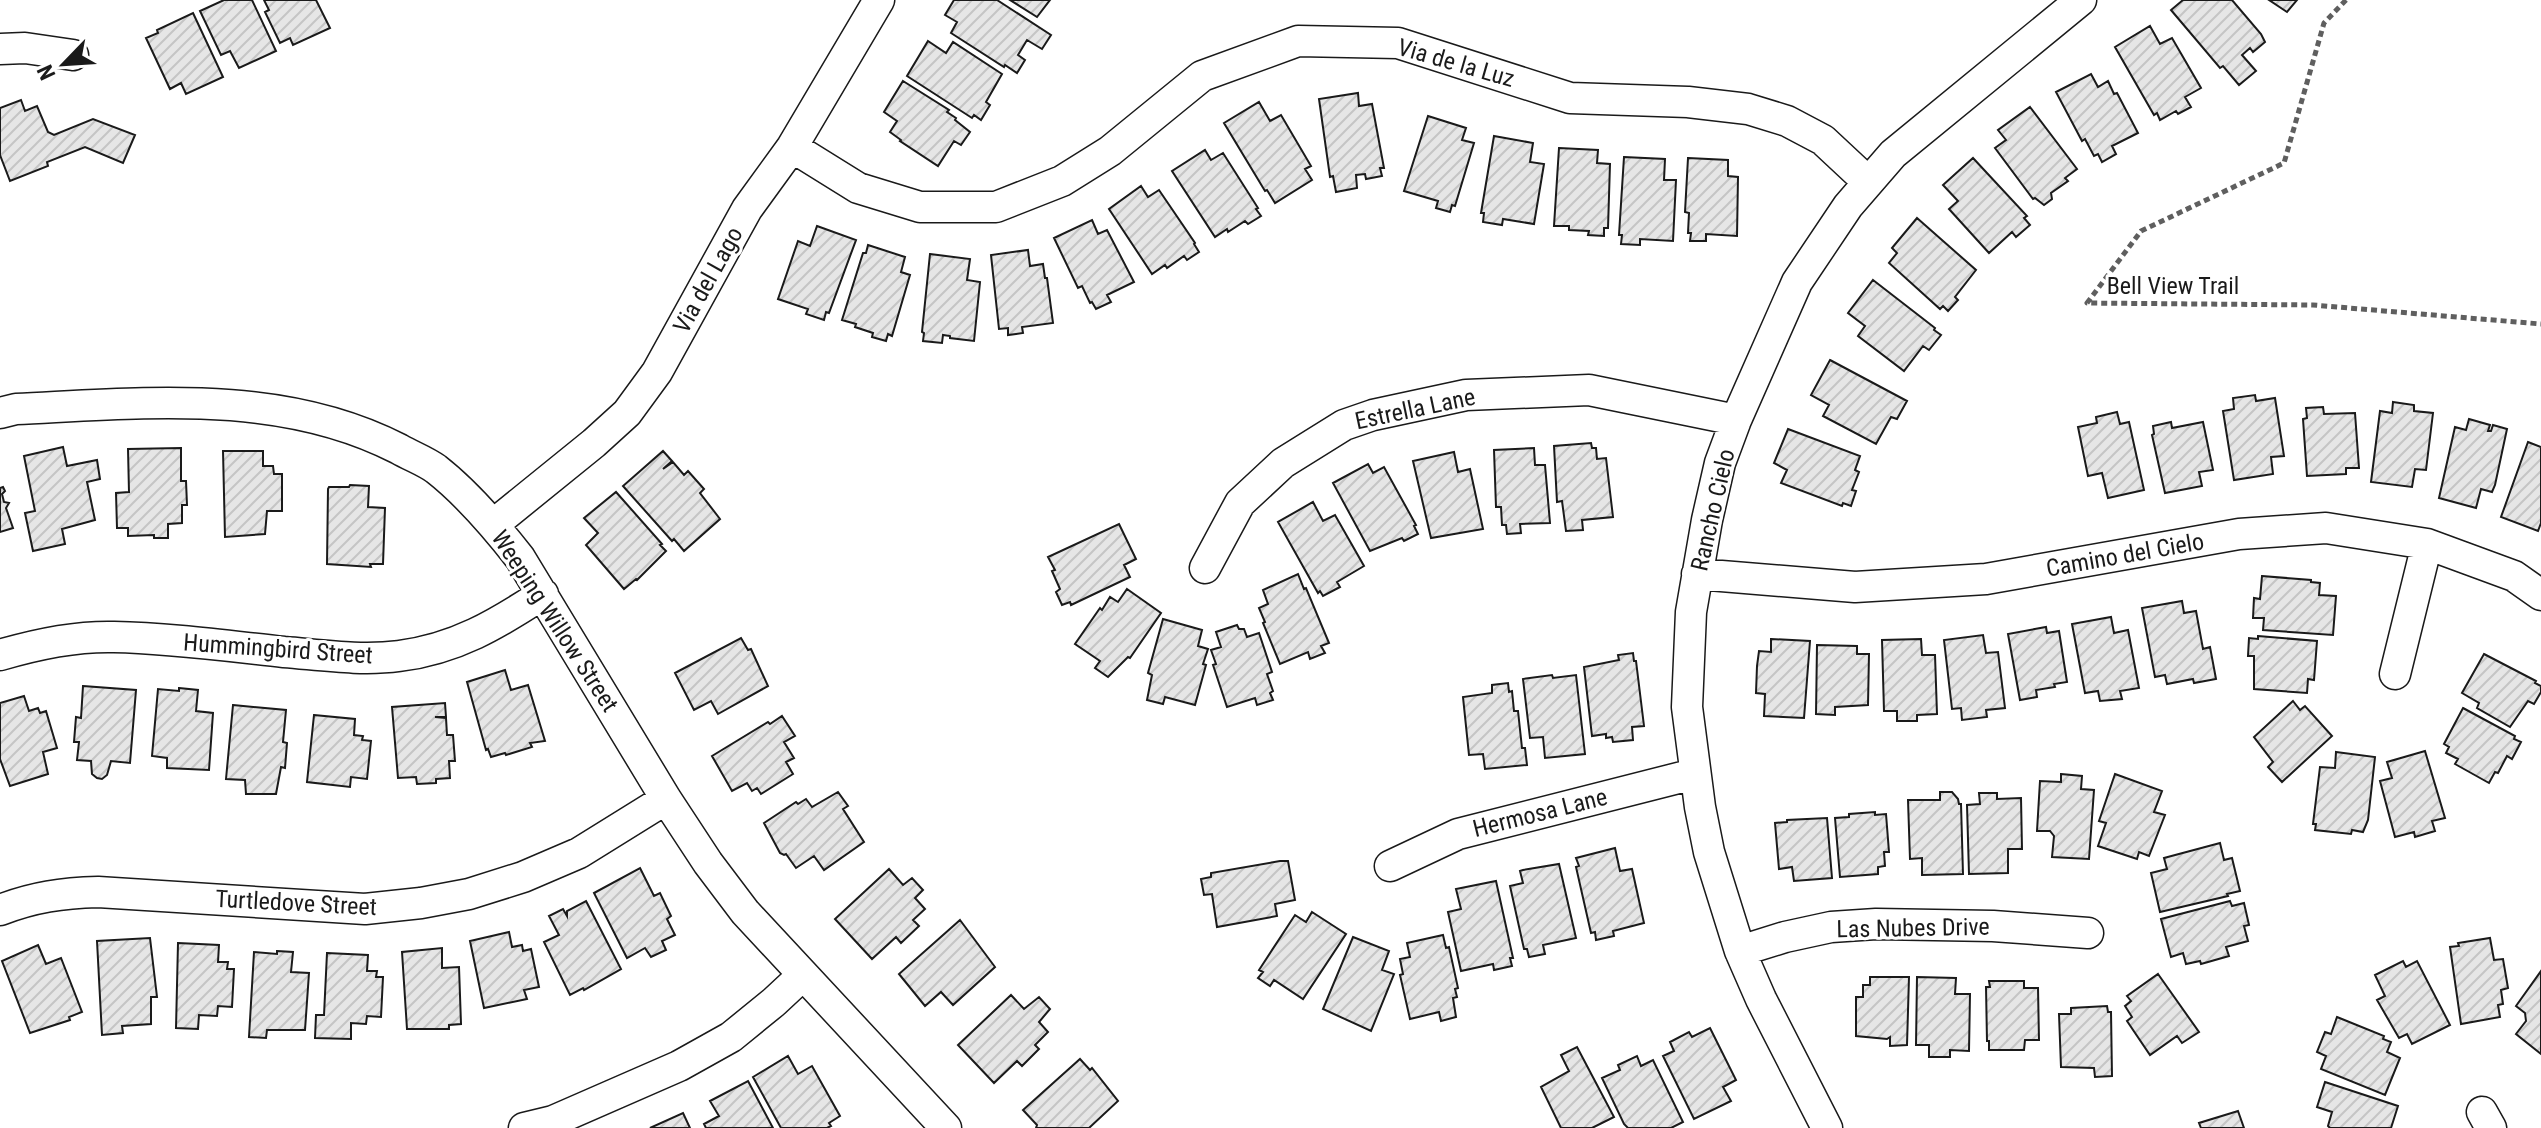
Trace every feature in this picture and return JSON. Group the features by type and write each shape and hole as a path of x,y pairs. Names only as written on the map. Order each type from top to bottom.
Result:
{"street":[{"name":"Via del Lago","path":"494,524 627,413 657,372 747,209 792,147 879,0"},
{"name":"Rancho Cielo","path":"1816,1124 1740,951 1709,852 1694,774 1687,707 1691,612 1720,463 1797,282 1848,206 1893,154 2081,0"},
{"name":"Via de la Luz","path":"792,147 858,188 920,207 996,207 1062,181 1110,151 1202,76 1298,41 1398,43 1570,98 1688,102 1748,109 1787,121 1823,140 1868,182"},
{"path":"0,49 25,48 73,55"},
{"name":"Estrella Lane","path":"1205,568 1240,503 1283,463 1344,425 1373,415 1466,395 1589,390 1736,420"},
{"name":"Weeping Willow Street","path":"0,413 16,409 166,402 239,405 309,415 371,435 435,468 494,524 543,594 666,799 745,912 946,1128"},
{"name":"Camino del Cielo","path":"1697,574 1855,587 1986,579 2239,534 2326,528 2427,544 2514,576 2541,595"},
{"path":"2395,674 2427,544"},
{"name":"Hummingbird Street","path":"0,655 68,640 114,637 353,658 400,656 445,646 493,627 543,594"},
{"name":"Hermosa Lane","path":"1390,866 1458,834 1694,774"},
{"name":"Turtledove Street","path":"0,910 58,893 98,892 365,909 421,903 469,894 523,877 579,853 666,799"},
{"name":"Las Nubes Drive","path":"1740,951 1831,927 1876,924 1993,926 2088,933"},
{"path":"524,1128 553,1121 679,1066 731,1037 803,975"}],"path":[{"name":"Bell View Trail","path":"2346,0 2324,23 2284,163 2141,231 2087,303 2313,305 2541,324"}],"building":[{"path":"224,0 252,0 276,51 239,68 230,51 221,55 200,11"},
{"path":"264,0 316,0 330,28 293,45 290,38 280,43 265,12 269,10"},
{"path":"954,0 997,0 1051,35 1042,49 1027,40 1018,55 1025,60 1017,73 951,33 957,22 945,15"},
{"path":"1010,0 1050,0 1037,17"},
{"path":"2183,0 2232,0 2265,42 2253,52 2250,48 2242,55 2256,71 2239,85 2223,66 2220,68 2171,10"},
{"path":"2269,0 2297,0 2287,12"},
{"path":"193,13 223,77 186,94 181,83 170,89 146,38"},
{"path":"2150,26 2160,44 2172,38 2201,88 2185,97 2191,107 2160,120 2157,113 2154,115 2115,47"},
{"path":"928,41 946,53 953,42 1002,74 986,102 990,105 981,120 974,115 972,118 907,76"},
{"path":"2091,74 2098,87 2108,81 2138,133 2112,146 2116,154 2102,162 2098,154 2094,156 2085,139 2082,141 2056,92"},
{"path":"903,81 949,110 947,112 970,132 961,145 954,141 938,166 890,132 897,121 884,112"},
{"path":"1358,93 1359,106 1372,104 1384,168 1380,168 1382,176 1366,179 1365,174 1356,175 1357,188 1336,192 1333,176 1330,177 1319,99"},
{"path":"21,100 25,111 37,106 48,132 54,135 93,119 135,135 123,163 85,147 10,181 0,155 0,108"},
{"path":"1259,102 1270,121 1281,115 1311,166 1305,169 1312,180 1275,203 1224,123"},
{"path":"2030,107 2077,169 2065,178 2068,181 2051,193 2052,199 2044,205 2033,199 1995,148 2006,140 1998,130"},
{"path":"1428,116 1466,128 1462,140 1474,143 1455,206 1452,205 1450,212 1436,208 1438,201 1404,191"},
{"path":"1494,136 1533,143 1530,162 1544,164 1534,224 1503,219 1502,225 1483,222 1484,213 1481,213"},
{"path":"1559,148 1598,150 1597,163 1610,164 1608,228 1604,228 1604,236 1569,230 1569,226 1554,226"},
{"path":"1205,150 1211,160 1223,153 1261,216 1215,237 1172,171"},
{"path":"1624,157 1665,159 1664,180 1676,180 1673,241 1640,239 1640,245 1621,244"},
{"path":"1688,158 1728,160 1728,176 1738,177 1737,236 1706,234 1706,241 1690,241 1689,213 1685,212"},
{"path":"1973,158 2027,216 2024,218 2030,225 2016,237 2012,232 1989,253 1949,209 1958,201 1943,185"},
{"path":"1141,186 1148,197 1159,190 1199,252 1187,260 1184,256 1152,274 1109,209"},
{"path":"1917,218 1976,270 1948,311 1943,306 1940,309 1889,263 1897,253 1892,248"},
{"path":"1092,220 1098,234 1107,230 1134,282 1107,295 1111,302 1096,309 1082,286 1078,288 1054,238"},
{"path":"817,226 856,240 824,320 806,314 808,309 778,299 798,241 810,246"},
{"path":"868,245 905,257 901,272 910,275 892,336 888,334 886,341 872,337 873,333 855,327 856,324 842,320"},
{"path":"1028,250 1030,266 1043,264 1053,323 1022,327 1023,333 1008,335 1008,328 999,329 991,255"},
{"path":"930,254 970,259 967,280 980,282 974,341 943,335 942,343 923,341"},
{"path":"1873,280 1941,335 1929,350 1923,346 1904,371 1858,336 1865,326 1848,313"},
{"path":"1830,360 1907,401 1897,419 1891,417 1876,444 1823,416 1829,405 1811,395"},
{"path":"2255,395 2256,401 2275,398 2284,456 2271,457 2273,474 2234,480 2223,411 2234,409 2233,398"},
{"path":"2393,402 2414,405 2414,411 2433,413 2426,470 2415,469 2412,487 2371,482 2380,411 2392,413"},
{"path":"2323,407 2324,414 2355,413 2359,468 2346,468 2346,474 2307,476 2303,419 2307,418 2306,408"},
{"path":"2117,412 2120,424 2129,422 2144,490 2108,498 2102,473 2088,476 2078,427 2097,423 2096,417"},
{"path":"2469,419 2490,425 2488,431 2493,425 2507,429 2495,485 2492,492 2481,489 2476,508 2439,498 2455,427 2466,430"},
{"path":"2171,422 2172,428 2203,422 2213,470 2199,472 2202,486 2165,493 2152,435 2153,426"},
{"path":"1788,429 1860,456 1855,470 1859,472 1852,490 1856,491 1851,506 1843,503 1842,506 1781,483 1787,470 1774,463"},
{"path":"2528,442 2541,447 2541,523 2538,531 2501,517"},
{"path":"1591,443 1592,448 1596,448 1597,459 1606,458 1613,517 1582,520 1583,530 1566,531 1562,501 1557,502 1554,446"},
{"path":"63,447 67,466 97,460 100,479 87,482 95,520 62,529 65,544 33,551 25,513 35,511 24,456"},
{"path":"181,448 181,481 186,481 187,505 182,505 182,523 168,524 168,538 128,536 128,528 117,528 116,493 129,492 128,449"},
{"path":"1534,448 1535,465 1545,465 1550,523 1520,524 1521,533 1507,534 1506,525 1502,525 1501,507 1496,507 1494,450"},
{"path":"223,451 263,451 263,466 273,466 274,474 282,474 282,511 267,511 265,534 225,537"},
{"path":"663,451 672,461 663,469 673,462 684,475 688,471 704,489 700,493 720,519 684,551 623,486"},
{"path":"1454,452 1458,472 1470,469 1483,529 1431,538 1413,461"},
{"path":"1368,464 1373,473 1384,467 1418,534 1370,551 1333,483"},
{"path":"369,486 368,507 385,508 383,564 370,564 371,567 327,564 328,489"},
{"path":"3,487 5,491 2,494 4,502 9,503 6,508 13,528 0,532 0,488"},
{"path":"616,492 666,551 624,589 586,545 598,533 584,518"},
{"path":"1313,502 1323,521 1335,515 1364,566 1337,582 1340,587 1323,596 1320,591 1318,593 1278,522"},
{"path":"1119,524 1136,559 1124,565 1130,577 1071,605 1070,602 1062,605 1056,592 1060,589 1052,571 1055,570 1048,557"},
{"path":"1298,574 1329,643 1321,646 1325,653 1310,659 1308,652 1280,664 1259,608 1268,604 1263,590"},
{"path":"2262,576 2311,580 2320,583 2319,595 2336,596 2333,635 2263,630 2264,618 2253,618 2254,598 2260,599"},
{"path":"1127,589 1161,613 1130,658 1108,677 1095,668 1100,661 1075,644 1110,597 1118,602"},
{"path":"2182,601 2184,613 2196,611 2203,649 2210,647 2216,679 2167,684 2165,675 2155,677 2142,608"},
{"path":"2111,617 2114,633 2128,630 2139,688 2120,691 2122,699 2100,701 2098,691 2085,693 2072,624"},
{"path":"1163,619 1202,630 1198,646 1208,649 1195,705 1165,697 1163,704 1147,700 1152,675 1148,673"},
{"path":"1237,625 1239,629 1244,629 1247,637 1259,633 1272,672 1267,674 1273,700 1257,705 1255,698 1227,707 1211,650 1221,647 1216,632"},
{"path":"2046,627 2047,633 2059,631 2067,682 2036,690 2037,697 2020,700 2008,634"},
{"path":"1983,635 1986,653 1998,652 2005,708 1986,710 1987,717 1962,720 1961,708 1952,709 1944,640"},
{"path":"2258,636 2317,641 2314,680 2308,679 2307,693 2254,689 2254,656 2248,656 2249,638 2258,639"},
{"path":"741,638 748,650 751,649 768,686 718,714 711,701 694,710 675,673"},
{"path":"1771,639 1810,641 1804,718 1764,716 1765,694 1756,693 1757,666 1759,651 1771,652"},
{"path":"1921,639 1922,655 1935,655 1937,714 1917,715 1917,721 1897,721 1897,711 1884,711 1882,640"},
{"path":"1817,645 1857,646 1857,654 1869,654 1868,705 1835,707 1835,715 1816,714"},
{"path":"1633,653 1644,726 1632,727 1633,740 1613,742 1612,737 1606,738 1606,734 1592,736 1584,667 1619,660 1618,655"},
{"path":"2484,654 2541,686 2534,704 2528,701 2510,727 2477,708 2479,703 2462,693"},
{"path":"505,670 511,690 528,685 545,741 491,757 486,750 467,682"},
{"path":"1552,675 1553,678 1576,675 1585,754 1545,758 1543,737 1530,738 1523,679"},
{"path":"1508,683 1514,711 1518,711 1527,765 1485,769 1483,754 1469,755 1463,697 1492,693 1492,685"},
{"path":"83,686 136,690 130,763 111,761 107,775 102,779 92,774 91,761 77,760 79,742 74,742 76,717 81,718"},
{"path":"179,688 198,690 196,711 213,713 209,770 167,768 167,758 152,756 158,689 179,691"},
{"path":"24,696 29,711 38,708 40,713 46,711 57,748 43,752 48,774 10,786 0,759 0,703"},
{"path":"2293,701 2300,710 2305,706 2332,736 2282,782 2268,767 2273,762 2254,737"},
{"path":"445,703 446,717 435,717 446,718 447,735 453,735 455,761 449,761 450,778 436,779 436,783 417,784 416,777 398,778 392,707"},
{"path":"233,705 286,710 283,742 287,743 285,768 281,767 276,794 246,794 245,780 226,779"},
{"path":"2463,708 2521,742 2512,759 2507,756 2489,783 2455,764 2458,759 2446,753 2449,747 2444,744"},
{"path":"314,715 355,719 354,735 371,741 367,779 351,777 350,787 307,782"},
{"path":"782,716 795,736 784,742 794,758 786,762 793,774 761,794 757,788 752,791 747,783 732,791 712,756"},
{"path":"2425,751 2445,818 2432,821 2435,831 2415,837 2414,832 2395,837 2380,781 2392,778 2387,762"},
{"path":"2336,752 2375,757 2368,820 2363,832 2352,830 2351,834 2315,830 2316,824 2313,824 2320,767 2335,768"},
{"path":"2061,774 2082,776 2081,789 2094,790 2089,859 2052,857 2054,836 2050,831 2037,831 2040,781 2061,782"},
{"path":"2115,774 2162,791 2154,812 2165,815 2149,856 2139,852 2137,859 2098,846 2106,823 2099,821"},
{"path":"838,792 848,806 843,809 864,842 824,870 814,856 796,868 786,854 780,853 764,823 796,802 798,804 806,799 812,807"},
{"path":"1940,792 1952,792 1961,804 1963,874 1922,875 1922,858 1910,859 1908,800 1940,800"},
{"path":"1979,793 1997,793 1997,799 2021,798 2022,849 2008,849 2008,873 1969,874 1967,805 1980,804"},
{"path":"1875,812 1875,815 1886,814 1889,852 1884,852 1885,866 1878,867 1878,874 1840,877 1835,818"},
{"path":"1827,818 1832,878 1794,881 1792,867 1779,869 1775,823"},
{"path":"2220,843 2224,860 2232,858 2240,891 2160,912 2151,873 2167,869 2164,858"},
{"path":"1615,848 1620,871 1632,869 1644,923 1613,931 1614,936 1596,940 1595,932 1591,933 1576,858"},
{"path":"1288,861 1295,900 1275,904 1277,916 1217,927 1212,894 1204,895 1201,879 1211,877 1211,873"},
{"path":"1559,864 1576,938 1543,945 1545,954 1529,957 1527,949 1524,949 1510,886 1523,883 1520,871"},
{"path":"640,868 654,896 660,893 671,916 667,919 675,935 662,941 666,950 651,957 645,948 627,958 594,893"},
{"path":"889,869 903,885 912,878 923,890 915,898 925,909 913,920 919,926 901,943 896,937 872,959 835,919"},
{"path":"1496,881 1513,958 1510,958 1512,966 1494,970 1493,964 1461,971 1448,912 1461,909 1456,889"},
{"path":"586,901 621,969 570,995 544,942 559,935 549,916 563,909 567,916 567,911"},
{"path":"2230,901 2232,906 2244,903 2249,925 2244,926 2248,941 2226,947 2229,956 2201,964 2200,961 2186,964 2183,953 2171,957 2161,919"},
{"path":"1312,912 1346,934 1303,999 1274,980 1270,986 1258,978 1263,972 1259,970 1295,915 1306,922"},
{"path":"960,920 995,967 953,1005 941,992 925,1006 899,974"},
{"path":"509,932 512,947 522,945 523,951 531,949 539,987 524,990 527,999 484,1008 470,941"},
{"path":"1443,935 1446,948 1449,947 1458,988 1455,989 1457,997 1453,998 1456,1017 1441,1021 1439,1012 1410,1019 1400,975 1403,974 1400,959 1410,957 1407,943"},
{"path":"1353,937 1389,951 1382,970 1394,974 1371,1031 1323,1009"},
{"path":"150,938 157,997 151,997 151,1024 122,1026 123,1033 102,1035 97,941"},
{"path":"2490,938 2494,960 2503,959 2508,988 2501,990 2503,1004 2498,1005 2500,1017 2461,1024 2450,947"},
{"path":"178,943 219,945 218,962 228,962 227,969 234,969 232,1007 218,1006 217,1016 199,1015 198,1029 176,1028"},
{"path":"38,945 46,964 61,958 82,1012 69,1017 70,1020 30,1033 2,961"},
{"path":"442,948 442,968 459,967 461,1024 449,1025 449,1029 407,1029 402,952"},
{"path":"277,951 293,952 291,972 309,973 305,1030 267,1030 266,1038 249,1037 254,952 277,954"},
{"path":"327,953 368,955 367,971 377,971 376,977 383,977 381,1017 367,1016 366,1024 351,1023 351,1039 315,1038 316,1015 324,1015"},
{"path":"2403,961 2406,967 2417,961 2450,1025 2412,1044 2407,1034 2399,1038 2377,1000 2385,996 2375,975"},
{"path":"2541,971 2541,1054 2516,1034 2526,1021 2525,1013 2516,1006"},
{"path":"2158,974 2199,1032 2182,1043 2177,1036 2150,1055 2127,1021 2132,1017 2125,1006 2131,1001 2127,996"},
{"path":"1870,977 1909,977 1907,1045 1890,1046 1890,1037 1856,1036 1856,997 1863,997 1863,985 1870,985"},
{"path":"1917,977 1956,978 1955,994 1970,994 1969,1051 1950,1050 1950,1057 1929,1057 1929,1045 1916,1045"},
{"path":"1989,981 2024,981 2024,988 2038,988 2039,1040 2025,1040 2024,1050 1989,1050 1986,987 1990,987"},
{"path":"1011,995 1024,1009 1039,997 1050,1009 1039,1022 1048,1032 1035,1045 1039,1049 1022,1066 1017,1061 994,1083 958,1045"},
{"path":"2107,1006 2108,1012 2111,1012 2112,1076 2095,1077 2094,1068 2061,1067 2059,1014 2071,1014 2071,1008"},
{"path":"2337,1017 2384,1036 2383,1039 2391,1042 2387,1052 2400,1058 2385,1095 2321,1069 2326,1056 2317,1052 2325,1032 2331,1034"},
{"path":"1710,1028 1736,1080 1723,1087 1731,1101 1694,1119 1663,1056 1674,1051 1670,1042 1689,1032 1692,1037"},
{"path":"1577,1047 1614,1117 1592,1128 1561,1128 1541,1087 1569,1071 1561,1055"},
{"path":"788,1056 798,1074 812,1066 840,1116 829,1123 831,1126 781,1128 753,1077"},
{"path":"1637,1056 1641,1066 1653,1060 1683,1122 1671,1128 1628,1128 1624,1124 1602,1078 1620,1070 1618,1065"},
{"path":"1080,1059 1090,1070 1092,1068 1118,1101 1089,1128 1036,1128 1037,1125 1023,1110"},
{"path":"748,1081 773,1128 706,1128 704,1124 719,1116 710,1101"},
{"path":"2325,1082 2398,1106 2391,1128 2330,1128 2332,1112 2317,1107"},
{"path":"2238,1111 2244,1128 2201,1128 2199,1123"},
{"path":"683,1113 690,1128 650,1128"}]}
